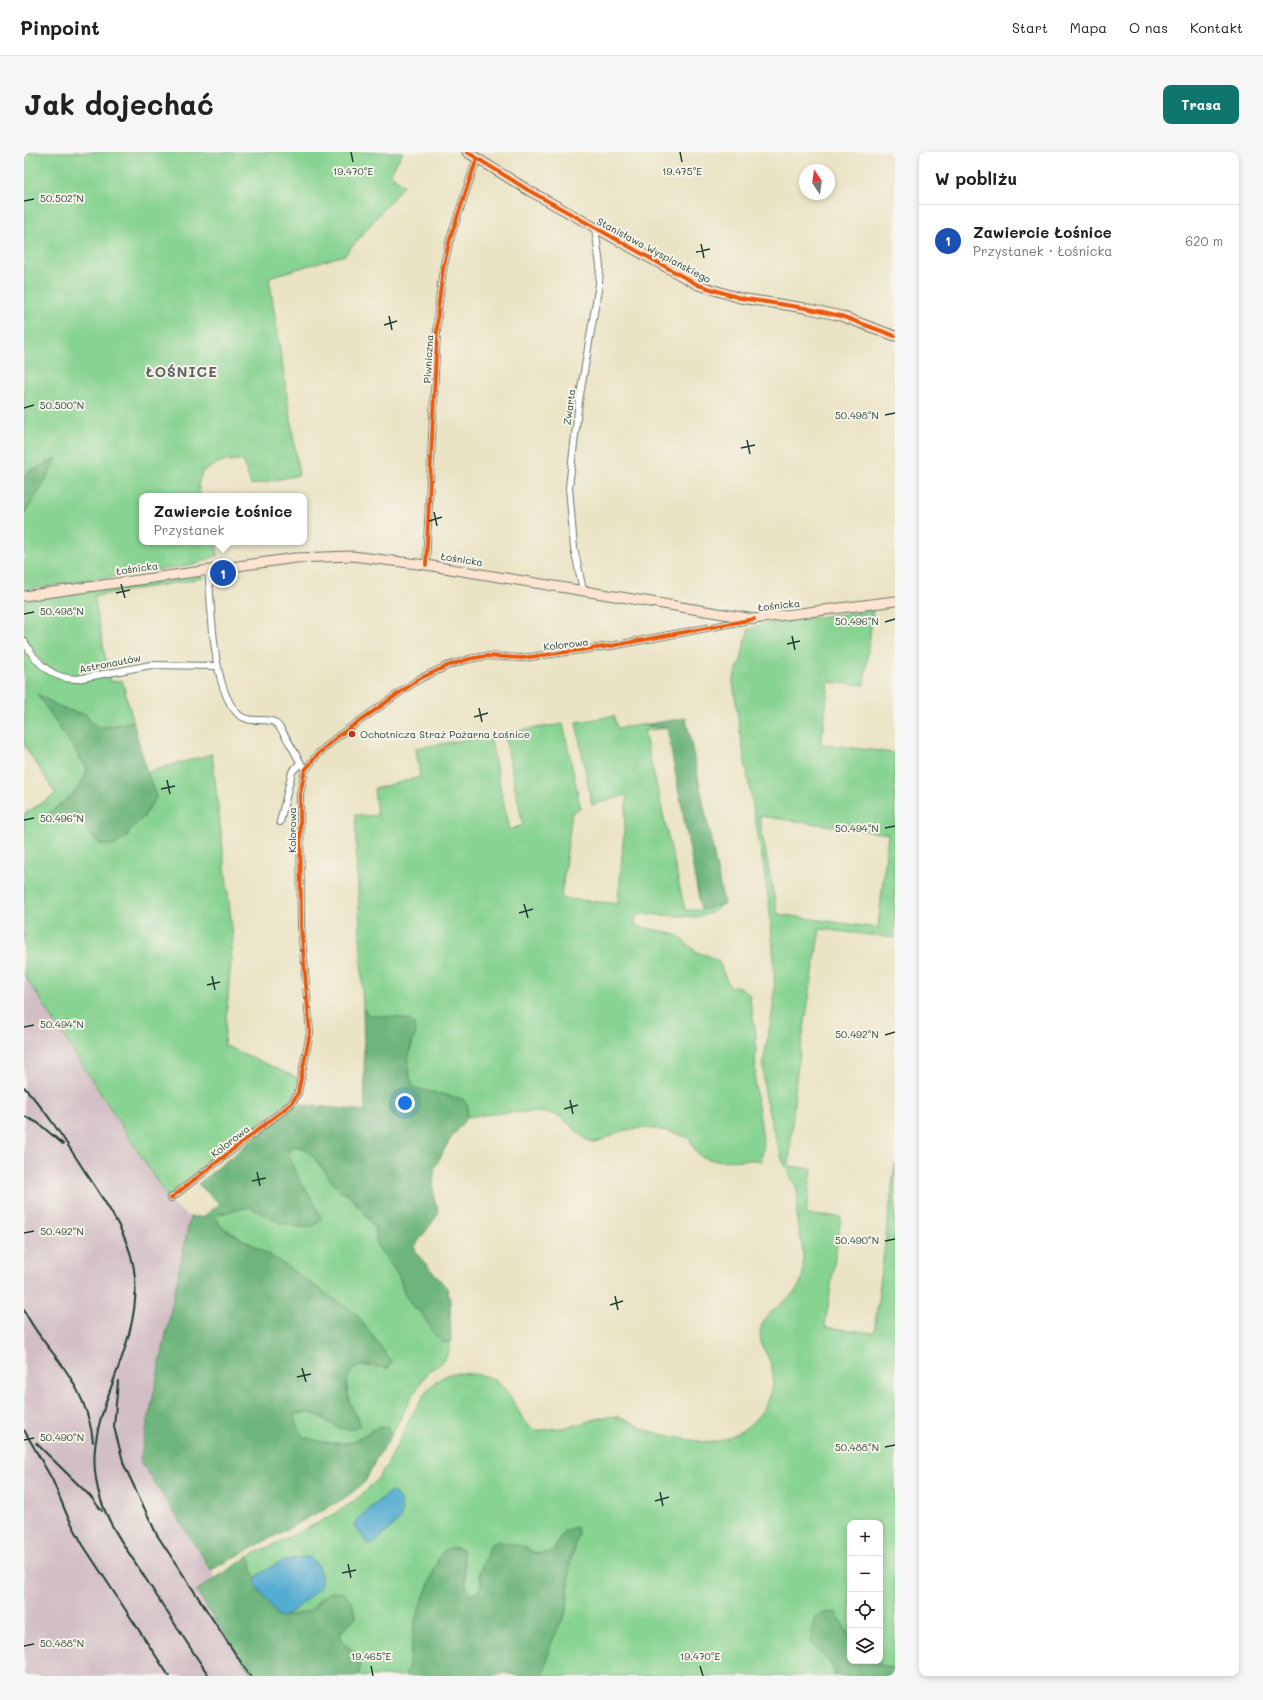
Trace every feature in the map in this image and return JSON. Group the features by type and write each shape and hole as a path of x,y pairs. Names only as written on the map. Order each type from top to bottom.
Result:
{"street":[{"name":"Stanisława Wyspiańskiego","path":"467,152 528,190 698,285 740,298 805,308 841,316 895,336"},
{"name":"Piwniczna","path":"426,565 438,310 443,269 450,239 477,158"},
{"name":"Zwarta","path":"583,590 574,548 569,487 579,401 599,284 600,266 595,227"},
{"name":"Łośnicka","path":"24,596 274,560 325,556 380,558 754,619 895,601"},
{"path":"208,569 216,666 223,686 237,712 246,719 268,720 278,724 305,770"},
{"name":"Kolorowa","path":"171,1198 290,1104 298,1093 310,1033 301,926 300,794 305,770 318,754 337,737 419,679 447,666 486,656 522,658 611,646 754,619"},
{"name":"Astronautów","path":"24,641 36,660 57,676 66,679 77,679 151,665 216,666"},
{"path":"280,822 292,772 300,763"}],"shaded area":[{"path":"24,974 171,1203 190,1217 140,1460 280,1676 24,1676"}],"green space":[{"path":"24,152 403,152 390,174 404,185 345,255 269,277 299,475 251,485 243,461 231,460 217,464 202,472 198,485 200,493 139,493 139,545 216,545 218,555 199,563 184,566 24,590 24,514 40,490 24,480"},
{"path":"57,458 40,490 24,514 24,480 28,472"},
{"path":"198,575 205,578 94,596 108,671 72,677 64,676 45,665 24,637 24,601"},
{"path":"873,610 864,685 829,682 821,744 895,753 895,938 820,929 796,1078 789,1166 812,1169 806,1215 841,1217 825,1327 874,1333 895,1163 895,1667 889,1668 879,1664 883,1664 883,1520 847,1520 847,1637 816,1649 833,1667 835,1676 543,1676 550,1646 567,1610 570,1563 574,1549 557,1542 552,1552 535,1552 525,1547 480,1571 481,1587 477,1594 470,1594 466,1587 464,1558 440,1555 416,1617 408,1668 405,1676 358,1676 360,1665 359,1660 355,1653 343,1643 340,1632 348,1627 322,1597 310,1611 281,1617 295,1610 320,1587 321,1575 313,1560 310,1557 294,1558 259,1574 255,1579 251,1571 251,1560 248,1557 336,1513 367,1490 379,1477 410,1419 428,1390 439,1380 455,1373 486,1376 497,1382 506,1391 523,1419 529,1426 536,1430 577,1425 613,1416 622,1418 644,1429 658,1433 689,1440 707,1442 726,1439 749,1426 766,1405 771,1393 773,1380 772,1367 760,1339 761,1326 771,1312 797,1289 802,1278 803,1249 797,1222 797,1191 785,1166 769,1114 763,1074 765,1052 774,1000 774,968 771,921 765,874 742,746 733,680 742,657 745,640 749,629 763,624","holes":["759,816 888,834 878,928 777,913","388,1493 398,1522 370,1546 356,1520"]},
{"path":"24,645 45,668 60,678 78,679 109,675 110,682 122,680 133,721 109,727 95,726 87,715 64,709 38,695 87,768 85,776 72,795 47,815 58,823 77,814 84,818 89,834 101,844 108,845 126,837 131,829 143,818 156,797 147,772 212,754 233,937 224,1045 298,1078 295,1092 289,1101 173,1191 170,1198 171,1203 24,974 24,814 56,794 24,745"},
{"path":"37,694 64,709 87,715 95,726 109,727 133,721 147,772 156,797 143,818 131,829 126,837 115,845 102,845 89,834 84,818 77,814 58,823 47,815 72,795 85,776 87,768"},
{"path":"614,716 617,728 642,725 667,728 644,731 685,910 701,910 724,904 711,913 696,917 643,914 635,917 635,925 677,935 696,952 709,956 719,962 729,986 740,987 749,994 756,1034 755,1086 764,1145 761,1161 710,1160 697,1153 690,1139 657,1129 630,1129 594,1142 581,1136 563,1119 550,1114 539,1112 514,1112 467,1117 468,1106 414,1088 409,1073 409,1059 416,1030 386,1018 368,1015 363,1008 355,815 377,816 374,789 420,777 416,748 490,736 509,830 523,825 504,733 563,724 581,809 572,812 561,898 618,904 627,795 592,805 576,722"},
{"path":"686,718 724,904 701,910 667,728 642,725"},
{"path":"363,1008 368,1015 405,1019 413,1023 415,1026 415,1036 408,1055 409,1072 414,1088 463,1099 468,1106 467,1117 449,1141 435,1167 433,1183 434,1198 439,1213 415,1246 416,1253 447,1288 450,1301 451,1341 446,1343 442,1342 433,1332 421,1312 414,1308 404,1293 399,1276 377,1246 374,1226 351,1197 340,1191 315,1159 305,1149 296,1146 289,1149 298,1177 313,1201 321,1219 312,1227 299,1227 280,1223 250,1207 215,1215 221,1227 276,1259 357,1315 391,1361 389,1368 370,1365 359,1366 353,1370 350,1375 347,1388 349,1403 358,1418 360,1425 353,1428 343,1429 312,1413 294,1414 302,1436 325,1442 348,1443 358,1439 372,1430 383,1427 388,1428 391,1436 376,1459 365,1482 345,1498 211,1570 140,1460 190,1217 203,1217 220,1204 198,1184 296,1104 365,1111"},
{"path":"296,1146 305,1149 315,1159 340,1191 351,1196 374,1226 377,1246 399,1276 404,1293 414,1308 421,1312 433,1332 446,1343 451,1341 446,1357 440,1364 427,1373 410,1400 391,1436 388,1428 371,1430 361,1439 347,1443 319,1442 302,1436 293,1414 309,1413 317,1415 330,1424 359,1419 350,1401 348,1391 347,1382 350,1374 355,1368 363,1366 376,1368 391,1361 364,1324 276,1259 221,1226 214,1215 250,1207 286,1224 312,1227 321,1219 290,1162 289,1148"},
{"path":"576,1527 578,1534 570,1563 567,1610 550,1646 543,1676 519,1676 501,1673 494,1676 405,1676 408,1668 416,1617 440,1555 445,1550 452,1547 462,1549 467,1589 470,1594 477,1594 481,1587 480,1571 491,1544 498,1541 525,1547 531,1552 540,1554 552,1552 565,1530"},
{"path":"248,1557 251,1560 257,1583 279,1618 310,1611 322,1597 331,1592 344,1593 352,1602 356,1618 340,1632 343,1643 355,1653 359,1660 360,1665 358,1676 253,1676 196,1591"},
{"path":"836,1612 847,1632 847,1664 879,1664 889,1668 895,1667 895,1676 835,1676 834,1670 829,1661 810,1642 815,1619 823,1613"}],"water":[{"path":"394,1492 401,1504 401,1518 374,1544 368,1545 355,1525 356,1520 388,1493"},
{"path":"310,1557 320,1570 320,1587 295,1610 279,1618 256,1585 255,1579 267,1569 281,1562 295,1558"}],"railway":[{"path":"24,1087 55,1126 98,1190 122,1232 130,1252 134,1272 135,1294 132,1319 125,1348 98,1428 94,1462 96,1479 103,1505 114,1530 209,1676"},
{"path":"24,1116 38,1123 63,1144"},
{"path":"24,1310 36,1330 66,1370 77,1389 86,1410 93,1442"},
{"path":"118,1381 114,1427 124,1465 157,1535 250,1676"},
{"path":"24,1430 52,1479 67,1515 83,1545 169,1676"},
{"path":"36,1443 90,1496 102,1511"}],"cycle path":[{"path":"467,152 528,190 698,285 740,298 805,308 841,316 895,336"},
{"path":"426,565 438,310 443,269 450,239 477,158"},
{"path":"171,1198 291,1104 298,1093 310,1033 301,926 300,794 305,770 318,754 337,737 419,679 447,666 469,659 486,656 522,658 611,646 754,619"}],"place":[{"name":"Zawiercie Łośnice","path":"223,573"},
{"name":"Ochotnicza Straż Pożarna Łośnice","path":"352,734"}],"district":[{"name":"ŁOŚNICE","path":"182,371"}]}
